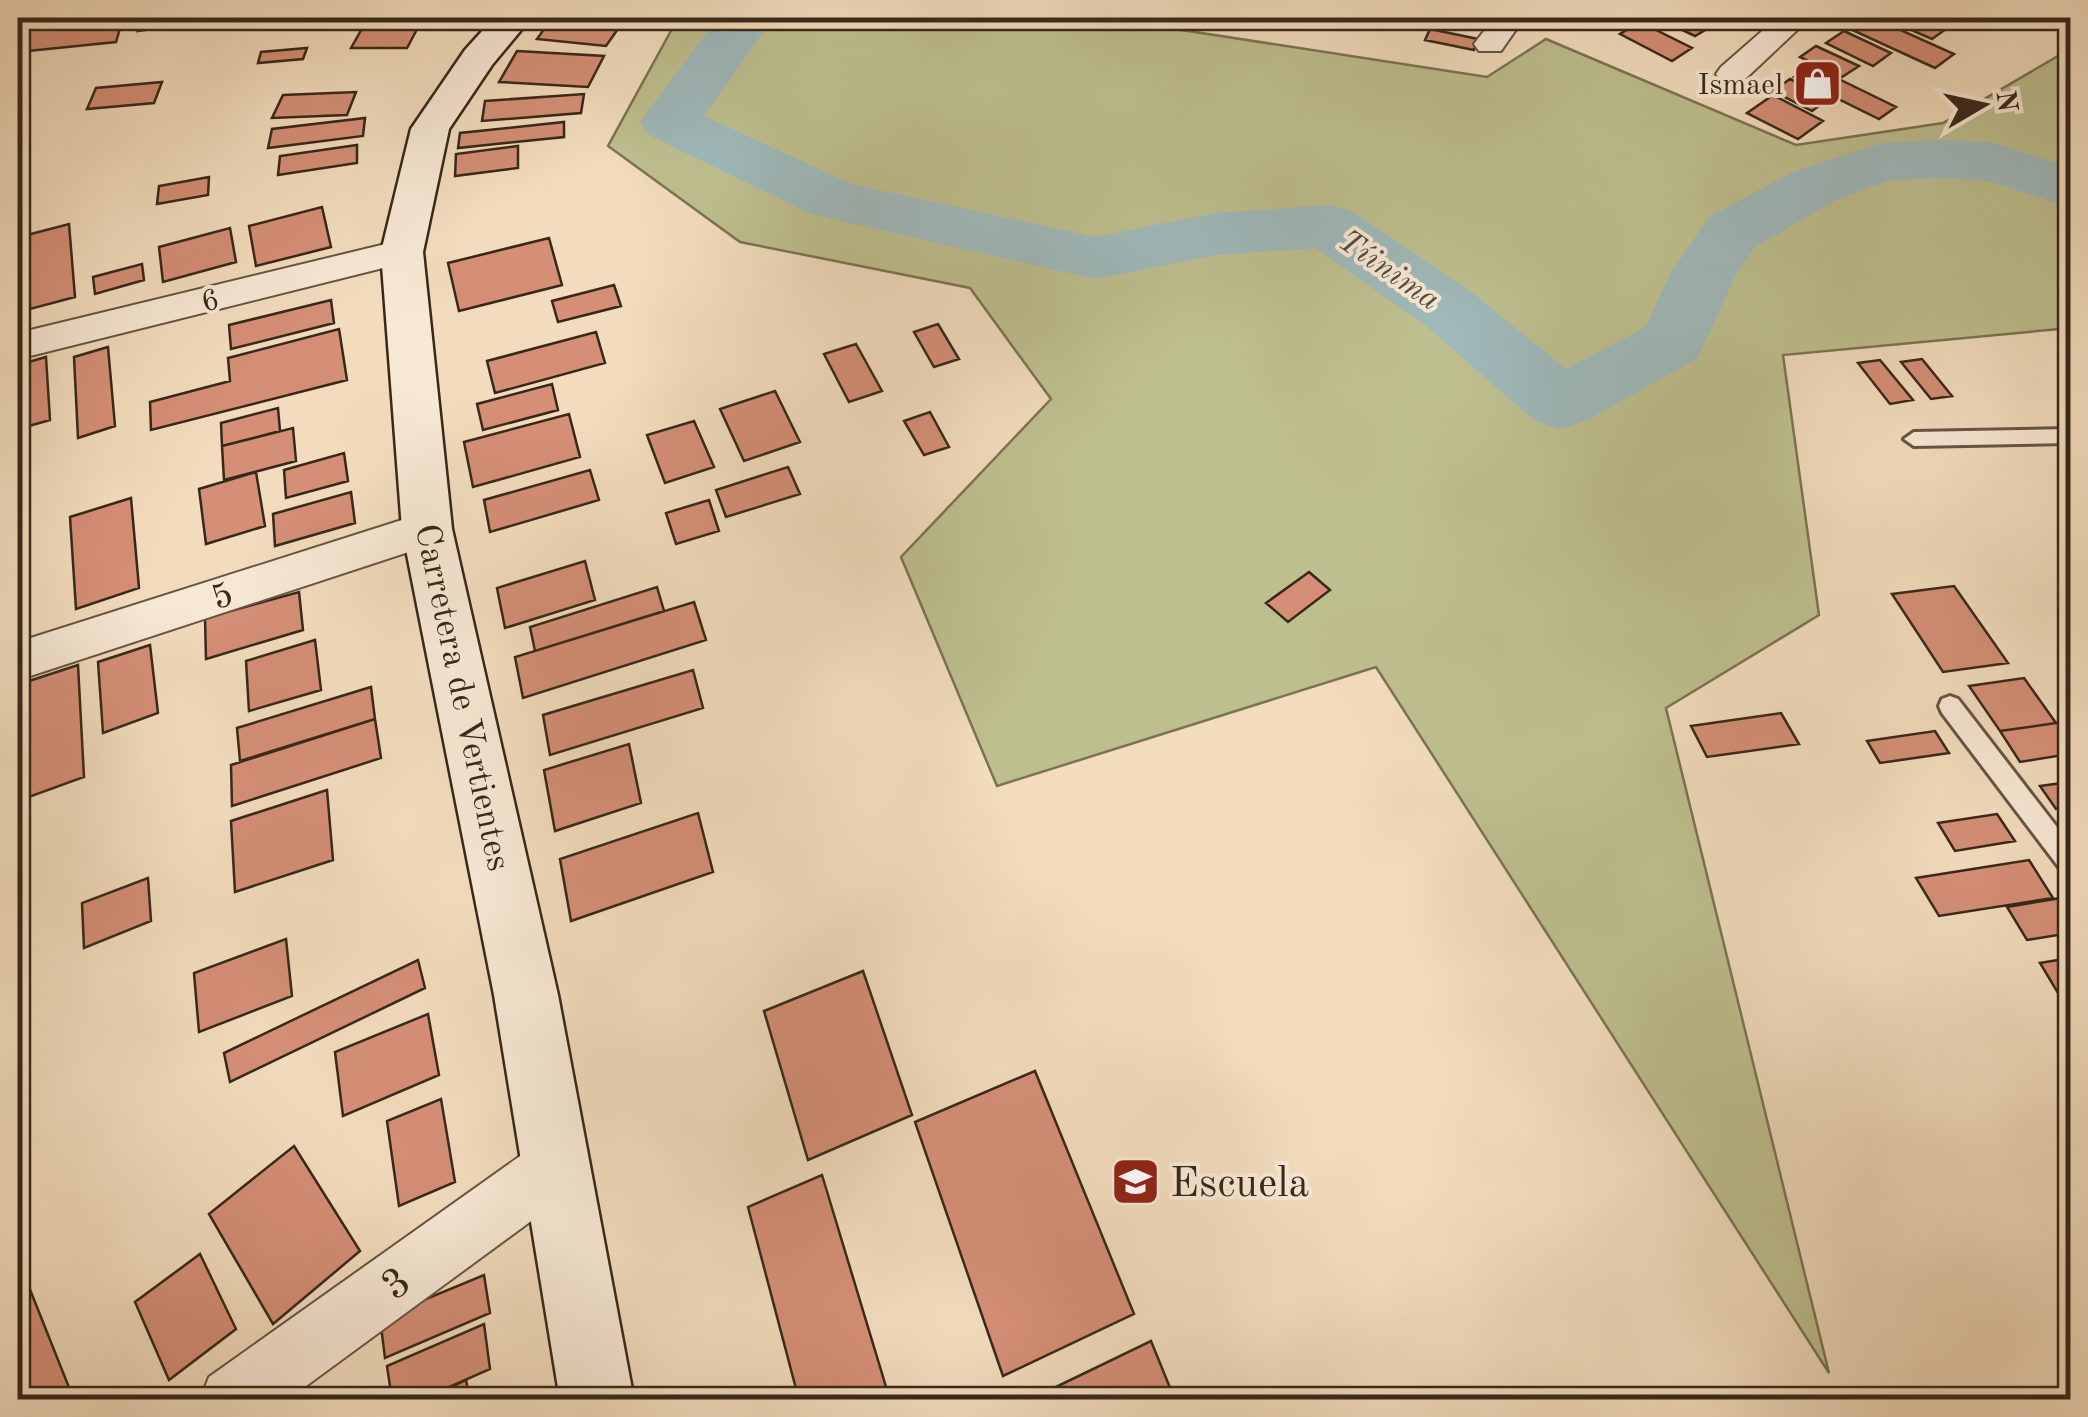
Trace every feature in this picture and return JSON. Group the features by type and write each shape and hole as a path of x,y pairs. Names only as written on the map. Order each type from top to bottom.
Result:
{"main road":[{"name":"Carretera de Vertientes","path":"513,18 478,58 430,129 402,252 427,529 526,994 597,1400"}],"street":[{"path":"1490,44 1509,18"},
{"path":"1732,74 1796,18"},
{"name":"6","path":"18,346 402,252"},
{"name":"5","path":"18,661 427,529"},
{"name":"3","path":"232,1400 558,1164"}],"lane":[{"path":"1914,439 2070,436"},
{"path":"1950,706 2070,862"}],"green space":[{"path":"678,18 1104,18 1487,77 1546,39 1796,145 1943,123 2070,49 2070,328 1783,355 1819,615 1666,708 1829,1373 1376,667 997,786 901,557 1051,399 970,288 740,242 608,146"}],"building":[{"path":"34,18 123,18 116,42 18,52"},
{"path":"143,18 235,18 138,31"},
{"path":"368,18 423,18 407,48 351,48"},
{"path":"552,18 620,26 606,46 537,39"},
{"path":"552,18 615,18 610,25"},
{"path":"1237,18 1235,27 1193,21"},
{"path":"1657,18 1706,18 1717,23 1695,36"},
{"path":"1863,18 1874,18 1954,54 1935,68 1848,28"},
{"path":"1884,18 1931,18 1950,26 1932,39"},
{"path":"1640,22 1692,48 1672,61 1620,34"},
{"path":"1430,29 1478,39 1474,50 1425,40"},
{"path":"1844,31 1891,53 1873,66 1826,43"},
{"path":"1816,46 1859,66 1842,77 1800,57"},
{"path":"307,48 303,59 258,63 261,52"},
{"path":"517,51 604,56 588,87 499,82"},
{"path":"1810,65 1896,107 1879,119 1794,77"},
{"path":"1790,79 1830,98 1812,111 1773,91"},
{"path":"162,82 154,103 87,109 96,88"},
{"path":"356,92 347,115 272,118 283,95"},
{"path":"584,94 581,113 482,121 485,101"},
{"path":"1773,95 1823,121 1798,139 1747,113"},
{"path":"365,118 363,136 268,148 272,129"},
{"path":"564,122 564,137 458,148 460,133"},
{"path":"357,145 357,163 278,175 280,156"},
{"path":"518,146 518,168 455,176 456,154"},
{"path":"209,177 208,195 157,204 159,186"},
{"path":"322,207 331,247 256,266 249,226"},
{"path":"69,224 75,297 30,309 27,235"},
{"path":"230,228 236,262 163,282 159,247"},
{"path":"549,238 562,285 459,311 448,263"},
{"path":"142,264 144,280 95,294 93,277"},
{"path":"614,285 621,306 558,322 552,301"},
{"path":"331,300 334,323 231,349 229,325"},
{"path":"938,324 959,359 934,367 914,332"},
{"path":"339,329 347,380 151,430 150,402 230,381 228,358"},
{"path":"596,332 605,363 495,393 487,361"},
{"path":"856,344 882,391 849,402 824,354"},
{"path":"108,347 115,426 78,438 74,357"},
{"path":"46,357 50,420 18,429 18,365"},
{"path":"1922,359 1952,396 1931,399 1901,362"},
{"path":"1880,360 1913,400 1890,404 1858,363"},
{"path":"552,384 558,410 483,430 477,404"},
{"path":"775,391 800,442 744,461 720,409"},
{"path":"278,408 280,431 222,446 221,423"},
{"path":"930,412 949,447 924,455 904,421"},
{"path":"569,414 580,457 473,487 464,442"},
{"path":"694,421 714,467 665,483 647,435"},
{"path":"293,428 296,461 224,480 222,446"},
{"path":"344,453 348,481 286,498 284,470"},
{"path":"788,467 800,494 726,517 716,490"},
{"path":"590,470 599,500 490,532 484,500"},
{"path":"256,472 265,526 206,544 199,489"},
{"path":"351,492 355,523 275,546 273,514"},
{"path":"131,498 139,588 76,609 70,517"},
{"path":"709,500 719,531 676,544 666,513"},
{"path":"585,561 595,600 505,628 497,588"},
{"path":"1309,572 1330,590 1288,622 1266,603"},
{"path":"1954,586 2008,663 1943,672 1892,594"},
{"path":"657,587 664,611 535,651 530,627"},
{"path":"299,592 303,630 206,659 205,618"},
{"path":"694,602 706,640 523,698 515,657"},
{"path":"315,640 321,690 249,711 246,661"},
{"path":"150,645 158,713 103,733 98,662"},
{"path":"78,665 84,777 26,798 23,683"},
{"path":"693,670 703,708 550,755 543,715"},
{"path":"2024,678 2056,723 2000,731 1969,686"},
{"path":"371,687 375,719 240,761 237,728"},
{"path":"1781,713 1799,744 1707,757 1691,726"},
{"path":"375,719 381,758 232,806 231,765"},
{"path":"2070,721 2070,754 2020,762 2000,731"},
{"path":"1935,731 1949,753 1880,763 1867,741"},
{"path":"629,744 641,803 555,831 544,770"},
{"path":"2070,782 2070,807 2056,809 2040,786"},
{"path":"327,790 333,860 235,892 231,821"},
{"path":"698,813 713,872 571,921 560,859"},
{"path":"1997,814 2015,841 1955,851 1938,823"},
{"path":"2029,860 2053,898 1939,916 1916,878"},
{"path":"148,878 151,921 84,948 82,903"},
{"path":"2067,897 2070,933 2027,940 2007,907"},
{"path":"286,939 292,996 199,1032 194,973"},
{"path":"2070,958 2070,1013 2040,963"},
{"path":"418,960 425,988 230,1082 224,1053"},
{"path":"863,971 912,1115 808,1160 764,1011"},
{"path":"428,1014 439,1075 343,1116 335,1052"},
{"path":"1035,1071 1134,1314 1003,1376 915,1122"},
{"path":"441,1099 455,1182 399,1206 387,1121"},
{"path":"294,1146 360,1251 273,1324 209,1214"},
{"path":"822,1175 890,1400 799,1400 748,1207"},
{"path":"200,1254 236,1329 169,1380 135,1302"},
{"path":"484,1275 490,1313 385,1358 380,1318"},
{"path":"27,1282 74,1400 18,1400 18,1289"},
{"path":"484,1324 490,1369 420,1400 392,1400 387,1366"},
{"path":"1151,1341 1175,1400 1029,1400"},
{"path":"466,1380 470,1400 421,1400"}],"waterway":[{"name":"Tíinima","path":"746,18 670,122 833,200 1095,258 1215,234 1329,226 1450,310 1560,403 1673,342 1703,274 1732,232 1815,186 1882,162 1943,159 1990,161 2070,188"}],"place":[{"name":"Ismael","path":"1818,84"},
{"name":"Escuela","path":"1135,1181"}]}
